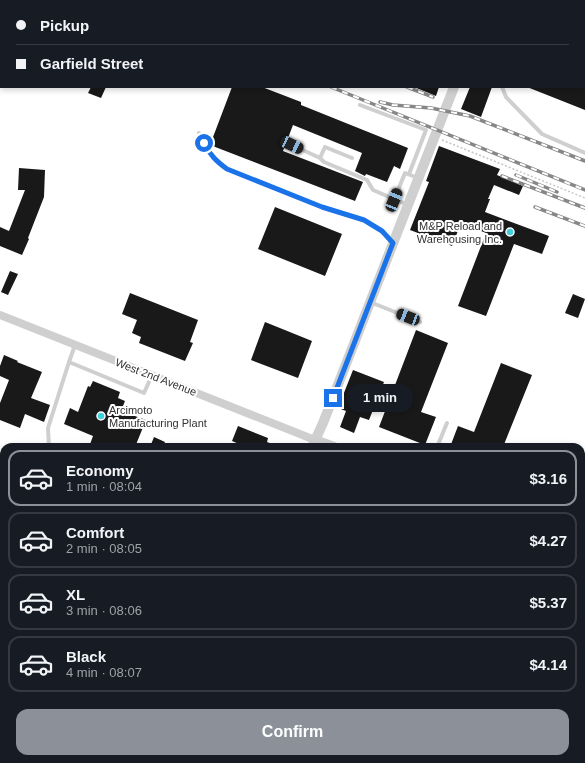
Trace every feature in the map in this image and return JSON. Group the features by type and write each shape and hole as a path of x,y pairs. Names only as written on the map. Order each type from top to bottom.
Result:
{"street":[{"path":"314,443 326,417 408,205 413,176 436,134 454,88"},
{"name":"West 2nd Avenue","path":"0,315 152,375 314,443"}],"lane":[{"path":"502,88 506,98 542,134 585,153"},
{"path":"360,105 426,130 413,176 405,173 394,200"},
{"path":"199,133 210,153 217,162 227,169 322,207 364,220 382,231 393,243"},
{"path":"292,145 320,158 324,162 367,180 373,190 408,205"},
{"path":"320,158 325,147 352,158"},
{"path":"370,302 420,322"},
{"path":"49,443 48,428 75,345"},
{"path":"69,362 144,393 152,375"},
{"path":"439,443 447,422"}],"path":[{"path":"436,134 585,198"}],"building":[{"path":"90,88 106,88 101,98 88,93"},
{"path":"232,88 265,88 301,102 301,105 408,148 400,169 394,166 387,182 366,174 365,176 355,171 362,153 293,125 283,151 363,182 355,201 210,145"},
{"path":"416,88 439,88 436,96"},
{"path":"470,88 492,88 481,117 461,109"},
{"path":"530,88 585,88 585,110"},
{"name":"M&P Reload and Warehousing Inc.","path":"439,146 500,169 497,175 523,186 519,195 494,185 488,199 490,199 485,212 549,236 542,254 514,244 486,316 458,306 486,233 461,223 452,246 410,230 429,182 426,181"},
{"path":"19,168 45,170 44,197 22,255 0,246 0,227 9,231 25,190 18,190"},
{"path":"275,207 342,234 325,276 258,249"},
{"path":"10,271 18,274 8,295 1,292"},
{"path":"130,293 198,320 190,342 193,343 185,361 139,343 141,337 132,333 137,320 122,314"},
{"path":"573,294 585,299 578,318 565,313"},
{"path":"265,322 312,341 298,378 251,360"},
{"path":"416,330 448,343 421,412 436,417 426,443 420,443 379,427"},
{"path":"4,355 42,372 31,398 50,405 44,422 25,414 20,428 0,420 0,403 9,380 0,376 0,366"},
{"path":"501,363 532,375 505,443 452,443 458,426 474,432"},
{"path":"353,370 384,382 369,420 360,417 354,433 340,427 346,411 338,408"},
{"name":"Arcimoto Manufacturing Plant","path":"93,381 120,392 118,398 125,401 121,411 146,420 137,443 90,443 93,436 64,424 70,408 78,412 88,386 90,387"},
{"path":"238,426 268,438 267,442 270,443 237,443 232,441"},
{"path":"154,437 165,442 165,443 152,443"}],"railway":[{"path":"333,88 585,190"},
{"path":"410,88 433,97"},
{"path":"380,102 393,105 431,108 470,116 585,161"},
{"path":"516,175 557,192"},
{"path":"502,176 585,208"},
{"path":"535,207 585,226"}],"place":[{"name":"M&P Reload and Warehousing Inc.","path":"510,232"},
{"name":"Arcimoto Manufacturing Plant","path":"101,416"}],"route":[{"path":"204,143 217,162 227,169 322,207 364,220 382,231 393,243 333,398"}]}
